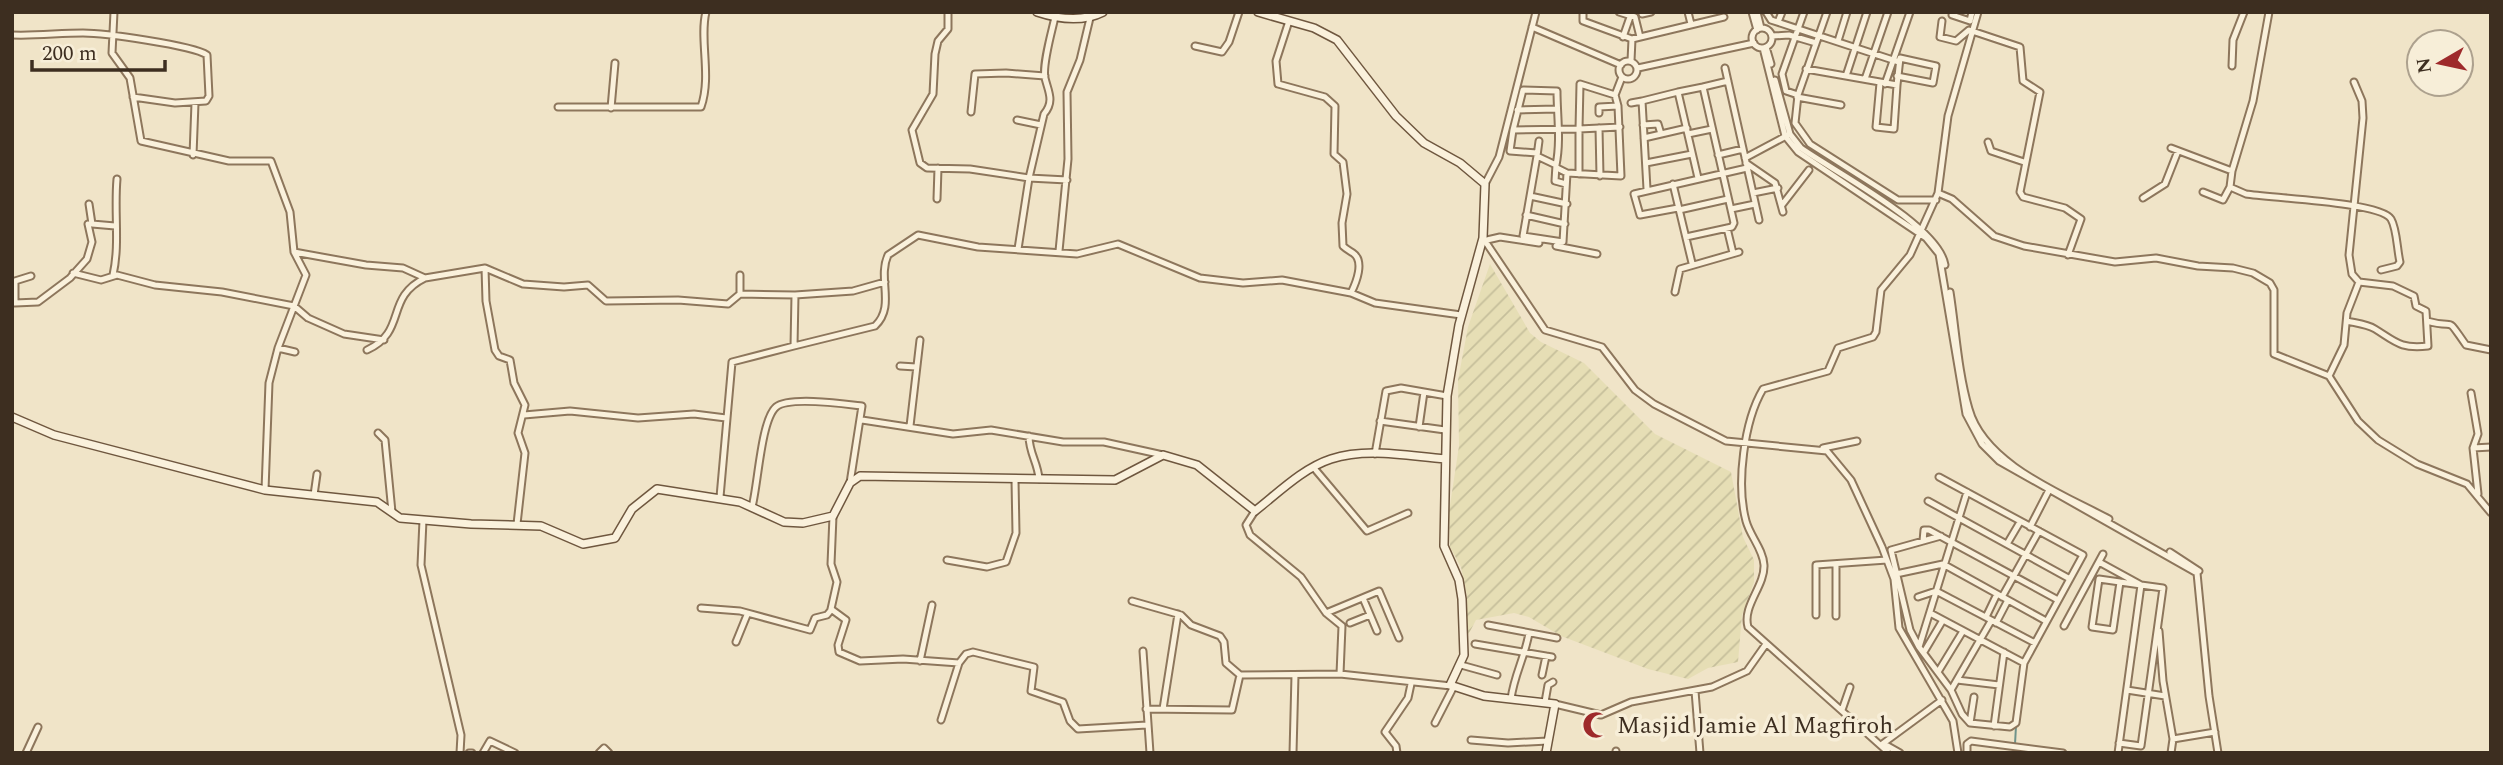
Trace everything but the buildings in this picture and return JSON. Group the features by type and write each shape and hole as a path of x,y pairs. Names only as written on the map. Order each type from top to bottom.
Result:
{"street":[{"path":"114,12 113,56 129,74 141,141 193,155 234,162 273,163 290,212 294,252 306,274 278,348 266,406 265,490"},
{"path":"558,107 701,107 706,46 703,28 706,12"},
{"path":"948,12 948,29 938,41 935,54 933,94 912,130 920,163 927,168 970,169 1028,178 1067,180"},
{"path":"1037,12 1055,17 1066,15 1090,18 1103,12"},
{"path":"1195,46 1222,52 1229,42 1239,12"},
{"path":"1258,12 1324,32 1337,40 1384,104 1412,132 1427,146 1471,171 1485,184"},
{"path":"1435,723 1461,665 1462,599 1459,580 1444,546 1447,396 1461,315 1485,239 1485,184 1499,157 1536,12"},
{"path":"1583,12 1583,21 1623,37 1636,38 1724,17"},
{"path":"1619,12 1632,17 1651,12"},
{"path":"1688,12 1690,24"},
{"path":"1710,12 1712,19"},
{"path":"1754,12 1759,29 1754,43"},
{"path":"1766,12 1771,20 1899,62"},
{"path":"1778,22 1782,12"},
{"path":"1804,12 1782,74 1786,91 1841,105"},
{"path":"1827,12 1798,96 1795,123 1810,144 1898,200 1937,197 1952,199 1994,236 2068,255 2127,263 2156,258 2253,273 2270,283 2274,290 2274,354 2329,376 2358,421 2378,440 2417,464 2456,477 2478,494 2491,513"},
{"path":"1838,41 1847,12"},
{"path":"1846,76 1867,12"},
{"path":"1865,79 1888,12"},
{"path":"1897,76 1933,83 1936,66 1900,58 1897,76 1894,129 1876,127 1882,83 1910,12"},
{"path":"1953,12 1952,15 1969,21 1972,12"},
{"path":"1900,753 1883,744 1842,710 1766,644 1747,622 1764,562 1746,523 1742,506 1740,460 1763,389 1828,371 1838,348 1873,337 1879,325 1878,303 1881,290 1910,256 1937,197 1948,116 1978,12"},
{"path":"2232,66 2233,40 2244,12"},
{"path":"2203,192 2223,200 2230,187 2232,171 2253,101 2269,12"},
{"path":"1018,249 1028,178 1051,96 1045,76 1055,17"},
{"path":"1623,37 1632,17"},
{"path":"1631,61 1636,38 1632,17"},
{"path":"1059,251 1067,180 1067,98 1084,48 1090,18"},
{"path":"1289,21 1276,61 1278,84 1325,97 1335,106 1334,154 1343,162 1346,187 1342,223 1343,246 1355,254 1358,265 1357,278 1351,293"},
{"path":"1941,21 1940,37 1956,41 1967,30 1972,30 2018,45 2023,81 2039,90 2024,162 2021,196 2065,208 2081,219 2068,255"},
{"path":"1532,27 1620,65 1631,61"},
{"path":"1759,29 1767,29 1772,36"},
{"path":"12,35 83,33 204,53 207,57 209,96 206,101 175,103 133,97"},
{"path":"1772,36 1796,37 1816,43"},
{"path":"1772,36 1765,47 1788,135 1798,152 1921,231 1939,254 1958,376 1973,430 1999,461 2200,575 2220,753"},
{"path":"1638,68 1754,43 1765,47"},
{"path":"1631,61 1638,68"},
{"path":"611,107 615,63"},
{"path":"1566,184 1555,181 1557,167 1558,155 1557,89 1523,90 1510,151 1545,158 1557,167 1567,173 1621,176 1620,127 1615,96 1622,77 1620,65"},
{"path":"1622,77 1635,77 1638,68"},
{"path":"1725,68 1759,220"},
{"path":"1806,69 1897,85"},
{"path":"971,112 975,74 1006,72 1045,76"},
{"path":"1573,81 1615,96"},
{"path":"1631,103 1728,81"},
{"path":"2347,321 2374,328 2387,340 2414,347 2428,346 2426,311 2416,306 2411,294 2387,285 2359,282 2353,277 2350,265 2363,118 2362,101 2354,82"},
{"path":"1579,174 1580,84"},
{"path":"1686,237 1734,225 1703,87"},
{"path":"1599,91 1599,110 1618,106"},
{"path":"1678,92 1698,178"},
{"path":"1051,96 1067,98"},
{"path":"1642,101 1647,189"},
{"path":"193,155 195,103"},
{"path":"1517,110 1557,109"},
{"path":"1017,120 1041,125"},
{"path":"1643,125 1658,124 1661,134"},
{"path":"1513,130 1620,127"},
{"path":"1599,128 1600,176"},
{"path":"1644,138 1713,128"},
{"path":"1728,199 1638,215 1634,194 1723,173 1746,163 1788,135"},
{"path":"1539,141 1522,232 1524,236 1561,244 1565,224 1567,173"},
{"path":"1988,142 1991,150 2024,162"},
{"path":"2171,148 2232,171"},
{"path":"1718,155 1743,149"},
{"path":"2143,198 2165,184 2178,151"},
{"path":"1646,163 1692,154"},
{"path":"1545,158 1558,155"},
{"path":"1746,163 1768,176 1778,188 1783,212"},
{"path":"937,199 938,168"},
{"path":"1782,205 1809,170"},
{"path":"113,275 117,249 117,179"},
{"path":"1672,184 1692,263"},
{"path":"2230,187 2265,197 2378,210 2392,220 2400,262 2397,266 2381,270"},
{"path":"1753,193 1778,188"},
{"path":"1530,196 1566,204"},
{"path":"89,204 92,224 115,226"},
{"path":"1731,209 1755,204"},
{"path":"1526,215 1565,224"},
{"path":"31,276 15,281 14,303 38,302 87,259 92,242 88,224"},
{"path":"1675,292 1680,269 1688,269 1692,263 1736,253 1727,228"},
{"path":"719,497 732,362 875,326 885,314 888,255 916,235 978,247 1081,254 1107,245 1121,244 1200,278 1243,283 1282,280 1351,293 1375,303 1461,315"},
{"path":"1485,239 1500,237 1597,254"},
{"path":"1485,239 1545,330 1602,347 1645,398 1688,424 1726,441 1745,445 1823,448 1857,441"},
{"path":"294,252 355,264 396,267 425,278"},
{"path":"367,350 384,341 393,325 404,292 425,278 485,268 523,284 588,285 606,301 678,300 728,304 740,294 795,295 856,290 885,282"},
{"path":"485,268 486,301 495,350 499,356 510,360 514,383 524,401 524,415 518,430 525,453 517,524"},
{"path":"73,273 101,279 113,275 155,285 231,294 294,306 308,318 344,334 384,341"},
{"path":"740,275 740,294"},
{"path":"2329,376 2344,345 2347,321 2359,282"},
{"path":"794,346 795,295"},
{"path":"2427,321 2450,323 2455,326 2466,345 2491,349"},
{"path":"910,426 920,340"},
{"path":"278,348 295,352"},
{"path":"900,366 916,367"},
{"path":"1375,454 1386,391 1401,388 1447,396"},
{"path":"1419,427 1424,392"},
{"path":"2472,393 2478,434 2473,448 2478,494"},
{"path":"701,608 738,610 747,615 811,630 815,618 827,615 831,610 837,582 831,564 833,516 850,483 862,420 862,406 816,402 776,407 767,426 752,507"},
{"path":"524,415 570,411 638,418 692,414 726,418"},
{"path":"12,417 61,437 265,490 377,502 400,517 423,520 546,526 570,540 592,544 615,538 632,509 654,490 719,497 752,507 784,523 816,521 833,516"},
{"path":"862,420 953,434 991,430 1074,442 1104,442 1163,455 1197,465 1255,511"},
{"path":"1380,421 1446,430"},
{"path":"378,433 385,440 392,512"},
{"path":"1029,436 1029,452 1037,466 1039,479"},
{"path":"2473,448 2491,447"},
{"path":"1823,448 1851,480 1887,560 1897,597 1899,628 1956,729 1958,753"},
{"path":"1340,674 1343,628 1326,613 1301,577 1250,535 1246,525 1255,511 1314,468 1333,458 1375,454 1445,459"},
{"path":"850,483 860,476 883,475 1015,480 1119,480 1163,455"},
{"path":"1314,468 1367,531 1408,513"},
{"path":"314,495 317,474"},
{"path":"1939,477 2083,555 2024,663 2016,723 2010,727 1970,723 1910,630 1892,549 1942,536"},
{"path":"947,560 987,567 1003,565 1007,561 1016,533 1015,480"},
{"path":"2030,527 2050,489"},
{"path":"1921,649 1943,564 1967,492"},
{"path":"2483,501 2491,499"},
{"path":"1928,501 2070,579"},
{"path":"423,520 421,565 452,706 461,735 460,753"},
{"path":"2007,544 2020,522"},
{"path":"1923,541 1925,529 1942,536 2058,600"},
{"path":"1951,690 2039,531"},
{"path":"2064,626 2103,554"},
{"path":"1816,615 1816,565 1887,560"},
{"path":"2099,562 2141,585"},
{"path":"1856,564 1856,573"},
{"path":"1896,574 1943,564 2046,621"},
{"path":"1836,565 1836,616"},
{"path":"2119,743 2141,746 2163,588 2099,579 2092,627 2113,630 2120,582"},
{"path":"2118,753 2141,585"},
{"path":"1326,613 1380,591 1399,638"},
{"path":"1918,597 1936,592 2035,643"},
{"path":"2082,593 2096,595"},
{"path":"1927,595 1932,603"},
{"path":"1991,620 2002,597"},
{"path":"1363,598 1377,631"},
{"path":"1132,601 1178,614 1191,625 1223,639 1226,663 1240,675 1340,674 1452,687 1484,696 1545,702 1601,715 1631,702 1695,691 1738,677 1752,665 1766,644"},
{"path":"920,661 932,606"},
{"path":"831,610 846,619 838,645 839,652 844,656 860,660 959,663"},
{"path":"1930,613 2024,663"},
{"path":"1163,709 1178,614"},
{"path":"736,642 747,615"},
{"path":"1350,623 1370,615"},
{"path":"2159,619 2165,696 2173,739 2171,753"},
{"path":"1921,649 1943,620"},
{"path":"1488,625 1557,638"},
{"path":"1938,672 1963,631"},
{"path":"1511,699 1514,678 1526,653 1529,633"},
{"path":"1475,644 1549,657 1542,675"},
{"path":"1143,651 1150,753"},
{"path":"941,720 959,663 966,654 972,652 1034,667 1031,691 1063,702 1070,721 1078,729 1147,725"},
{"path":"1994,726 2004,652"},
{"path":"1461,665 1497,675"},
{"path":"1146,709 1232,710 1240,675"},
{"path":"1293,753 1295,675"},
{"path":"1957,680 1999,685"},
{"path":"1545,702 1548,685 1553,682"},
{"path":"1397,753 1396,746 1385,732 1408,698 1411,684"},
{"path":"1842,710 1850,687"},
{"path":"2127,690 2165,696"},
{"path":"1695,691 1700,753"},
{"path":"1970,723 1973,697"},
{"path":"1883,744 1942,700"},
{"path":"1957,703 1972,705"},
{"path":"1546,753 1555,705"},
{"path":"26,753 38,727"},
{"path":"2173,739 2216,732"},
{"path":"1471,740 1508,743 1548,741"},
{"path":"483,753 490,741 515,753"},
{"path":"1967,753 1967,744 1970,741 2014,749 2063,753"},
{"path":"1883,744 1889,753"},
{"path":"599,753 604,748 609,753"}],"shaded area":[{"path":"1490,264 1530,333 1541,342 1584,363 1655,434 1731,472 1743,537 1754,560 1754,582 1742,615 1738,662 1708,668 1688,679 1648,669 1561,636 1529,617 1514,613 1476,620 1466,639 1467,595 1461,567 1450,547 1449,512 1459,446 1458,380 1468,327"}],"waterway":[{"path":"2015,744 2016,726"}],"place":[{"name":"Masjid Jamie Al Magfiroh","path":"1596,725"}]}
